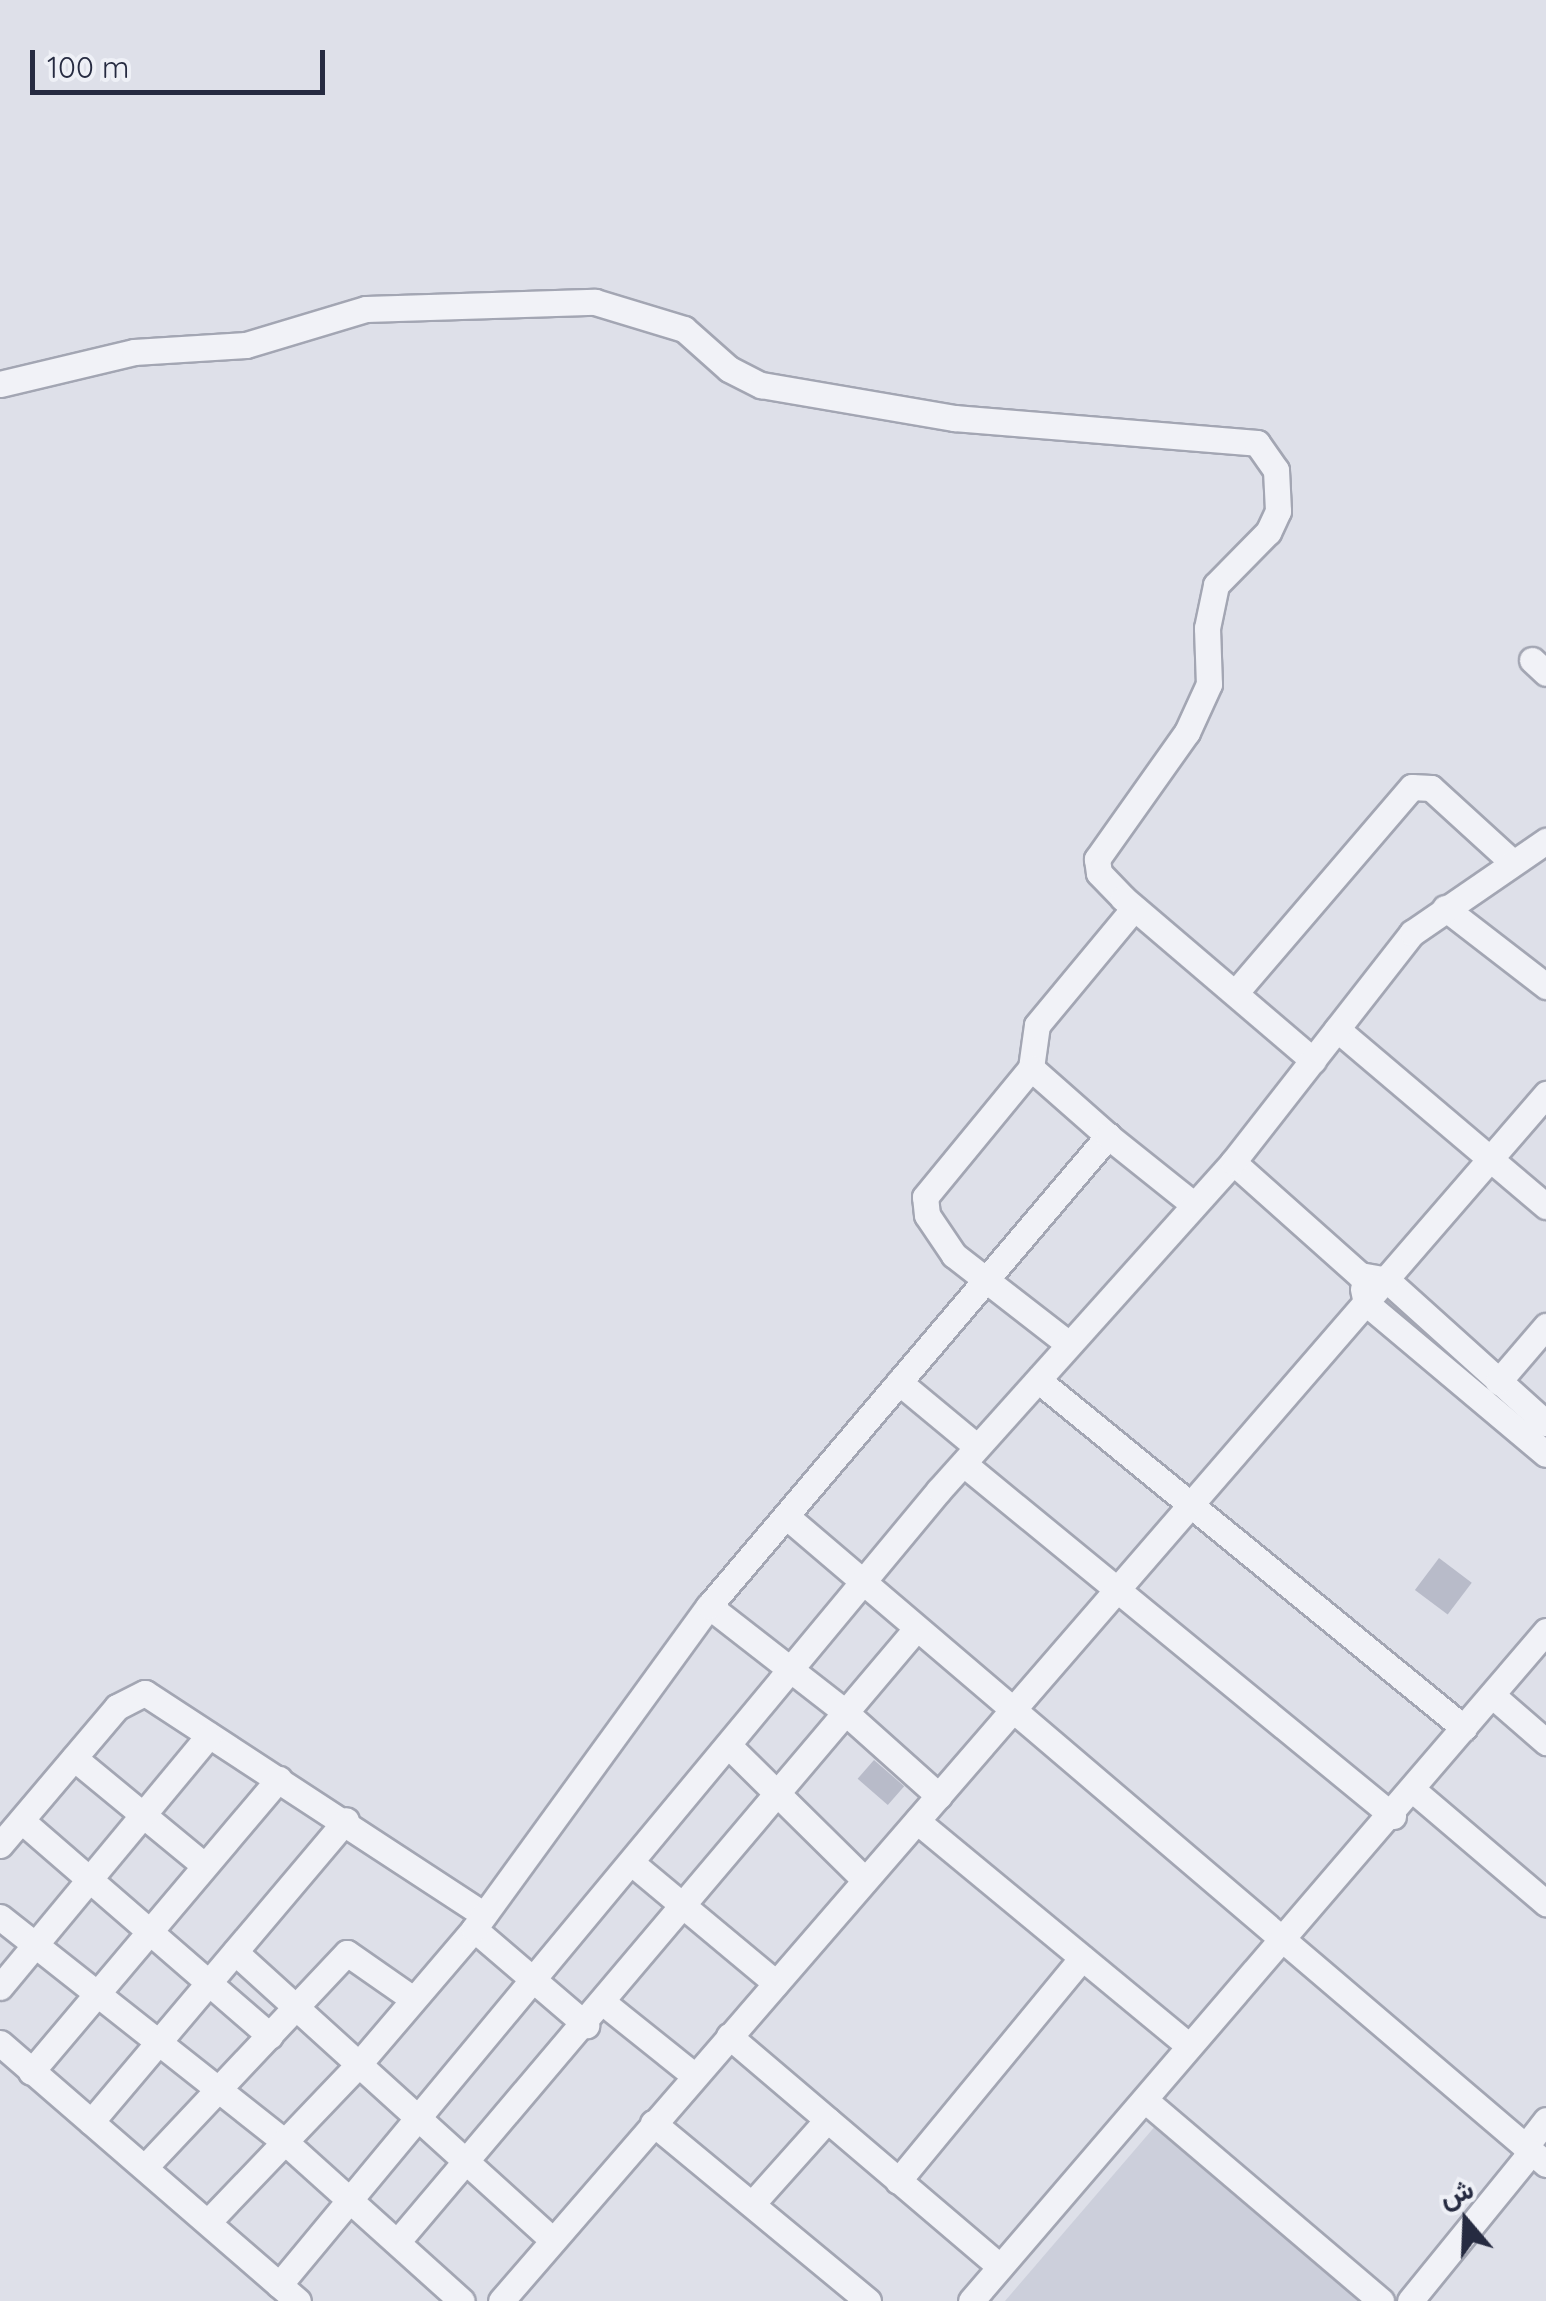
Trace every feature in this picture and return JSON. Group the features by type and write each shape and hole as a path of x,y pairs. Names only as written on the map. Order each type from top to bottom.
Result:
{"street":[{"path":"0,384 134,352 246,345 366,310 595,302 684,329 729,369 760,385 954,418 1257,443 1276,470 1278,510 1268,532 1216,585 1208,628 1208,684 1187,732 1097,859 1107,884 1312,1060"},
{"path":"1236,992 1412,787 1431,788 1511,861"},
{"path":"0,2042 288,2293 351,2200 416,2118 535,1981 1066,1342 1232,1162 1412,933 1511,861 1546,842"},
{"path":"1066,1342 985,1280 942,1239 926,1198 1031,1068 1037,1025 1134,908"},
{"path":"1445,908 1546,986"},
{"path":"1337,1029 1546,1206"},
{"path":"1031,1068 1194,1205"},
{"path":"500,2301 1013,1714 1546,1094"},
{"path":"208,2222 358,2066 479,1922 710,1606 1108,1136"},
{"path":"1232,1162 1360,1275 1387,1280 1546,1423"},
{"path":"1360,1275 1366,1303 1546,1454"},
{"path":"1498,1382 1546,1326"},
{"path":"1038,1380 1464,1728"},
{"path":"899,1382 970,1455 1116,1590 1393,1816"},
{"path":"786,1516 1013,1714 1534,2154"},
{"path":"710,1606 846,1712 939,1796"},
{"path":"398,2242 605,2004 916,1629"},
{"path":"971,2301 1282,1939 1393,1816 1546,1631"},
{"path":"0,1844 117,1707 140,1692 346,1820 479,1922 535,1981 586,2025"},
{"path":"1492,1695 1546,1742"},
{"path":"0,1987 39,1947 209,1734"},
{"path":"730,1748 865,1880"},
{"path":"74,1758 204,1865"},
{"path":"31,2072 279,1779"},
{"path":"1413,1790 1546,1902"},
{"path":"91,2122 346,1820"},
{"path":"22,1821 270,2036"},
{"path":"917,1822 1189,2046"},
{"path":"633,1864 686,1904 776,1983"},
{"path":"0,1917 218,2093 284,2141 462,2301"},
{"path":"235,1952 294,2010 553,2240"},
{"path":"145,2167 347,1953 413,1999"},
{"path":"898,2180 1082,1958"},
{"path":"605,2004 694,2076"},
{"path":"729,2036 1000,2268"},
{"path":"1145,2100 1381,2301"},
{"path":"752,2204 827,2120"},
{"path":"1410,2301 1534,2154 1546,2120"},
{"path":"653,2123 868,2301"}],"shaded area":[{"path":"1163,2117 1377,2301 1005,2301"}],"building":[{"path":"1439,1558 1472,1583 1448,1615 1415,1590"},
{"path":"874,1760 904,1786 888,1805 858,1779"}]}
